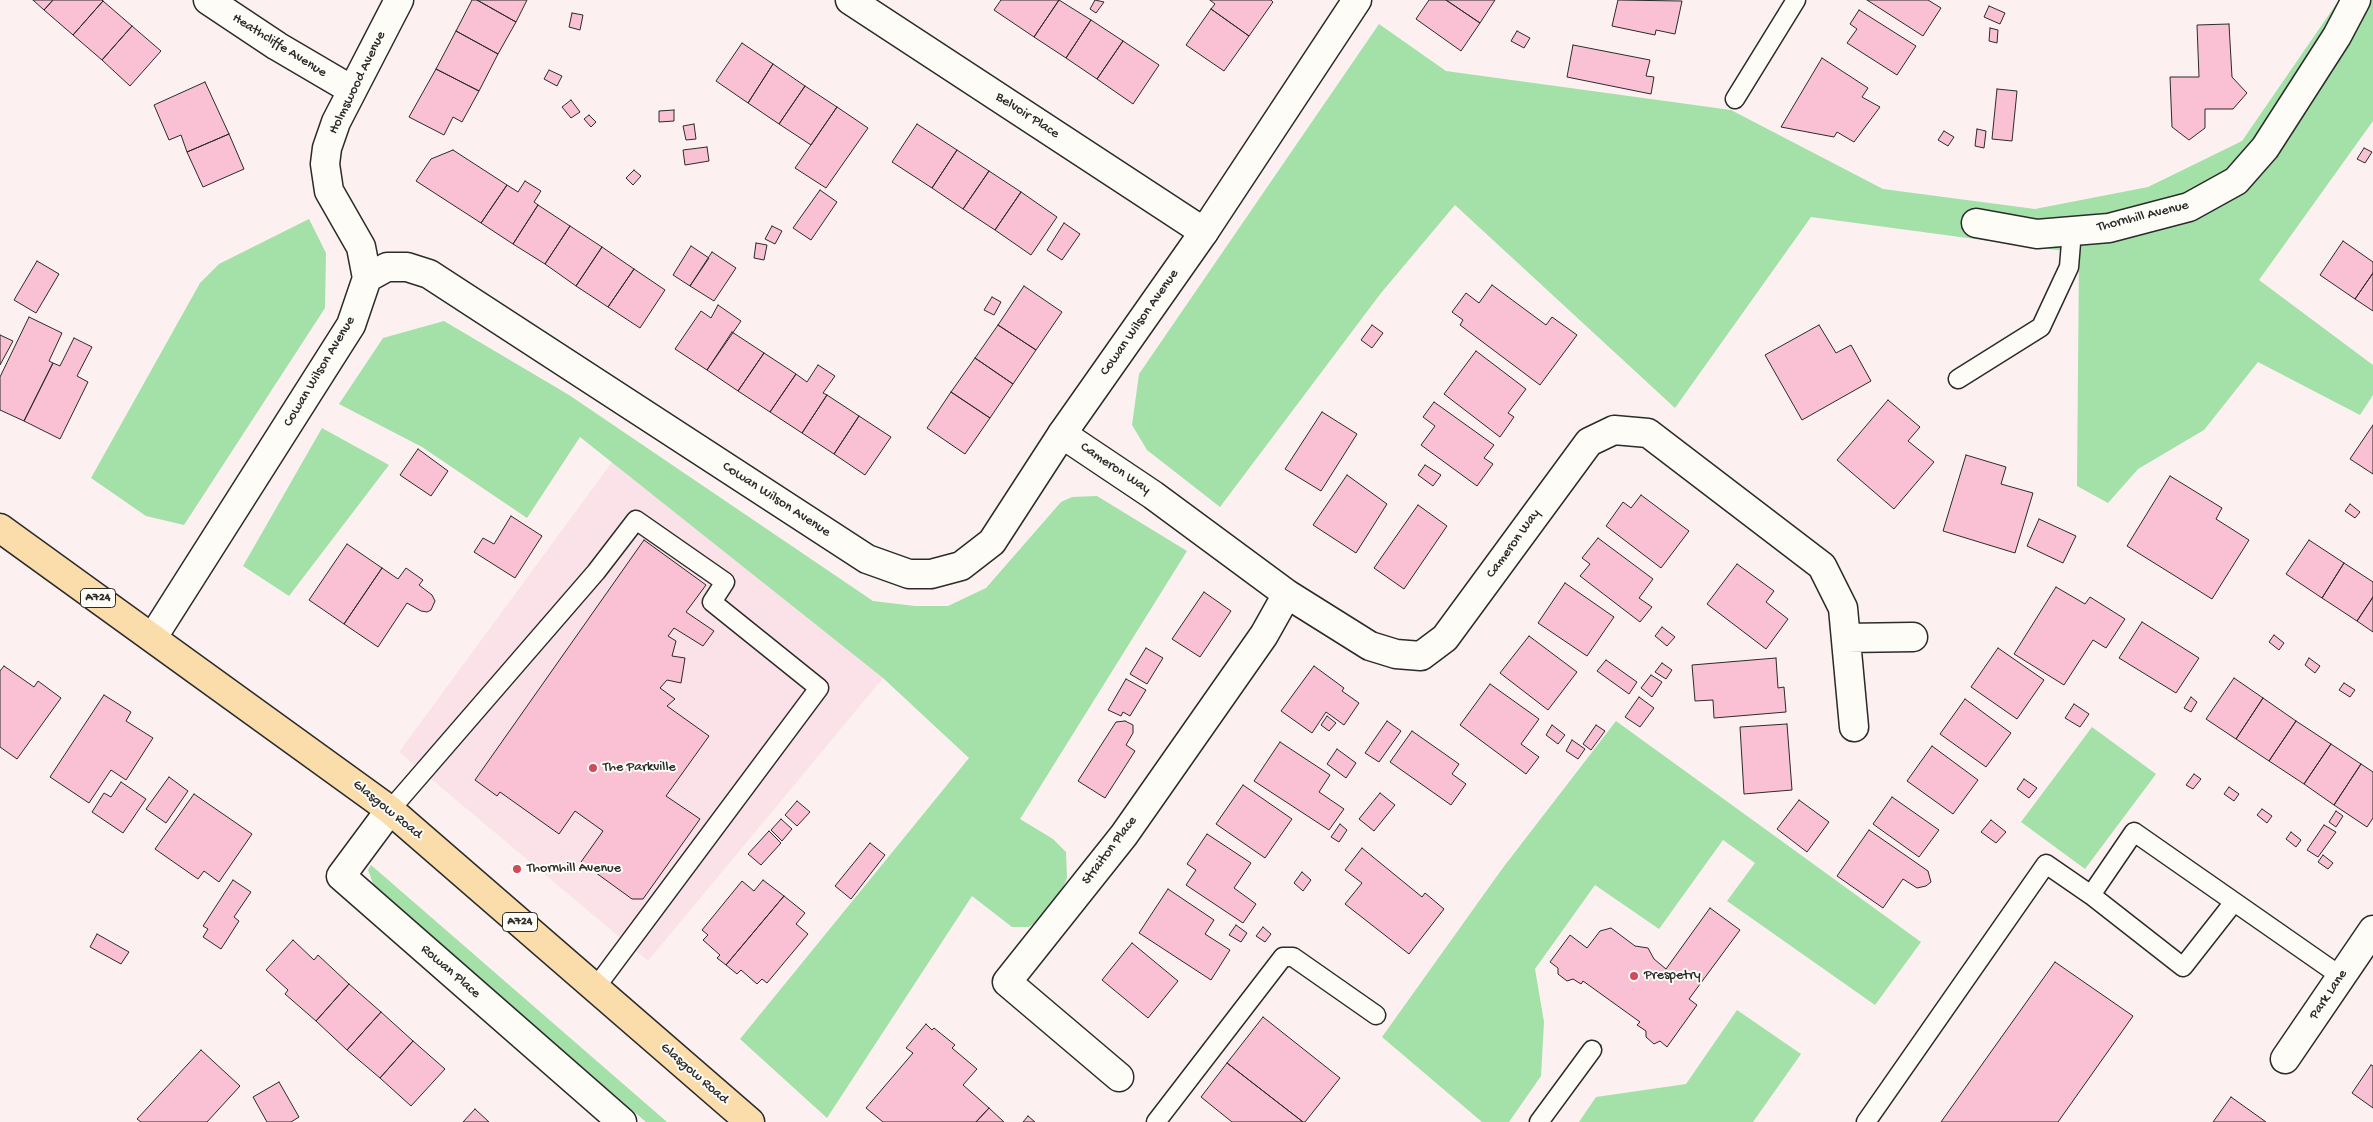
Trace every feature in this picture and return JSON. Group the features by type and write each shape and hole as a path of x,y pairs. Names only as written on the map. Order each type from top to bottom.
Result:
{"main road":[{"name":"Glasgow Road","path":"0,528 390,810 750,1122"}],"street":[{"name":"Heathcliffe Avenue","path":"208,0 277,46 352,90"},
{"name":"Holmswood Avenue","path":"368,278 361,247 355,233 336,205 326,177 328,148 336,122 399,0"},
{"name":"Belvoir Place","path":"850,0 1204,232"},
{"name":"Cowan Wilson Avenue","path":"153,637 351,325 368,278 388,266 408,267 429,274 867,559 909,574 930,574 960,566 992,542 1062,434 1204,232 1358,0"},
{"name":"Thornhill Avenue","path":"1976,224 2037,234 2109,228 2189,207 2236,181 2265,148 2337,36 2356,0"},
{"name":"Cameron Way","path":"1062,434 1153,495 1288,594 1370,646 1396,654 1421,656 1445,638 1589,442 1614,430 1648,433 1822,566 1843,608 1854,727"},
{"name":"Straiton Place","path":"1119,1077 1008,982 1124,835 1264,634 1288,594"},
{"path":"1846,638 1913,637"},
{"name":"Rowan Place","path":"390,810 340,876 622,1122"},
{"name":"Park Lane","path":"2285,1059 2373,930"}],"lane":[{"path":"1735,98 1796,0"},
{"path":"1958,379 2041,327 2069,266 2072,231"},
{"path":"390,810 596,572 636,520 725,582 712,602 819,688 596,988"},
{"path":"2091,895 2134,832 2342,976"},
{"path":"1866,1122 2046,864 2091,895 2183,967 2234,902"},
{"path":"1156,1122 1283,958 1293,958 1376,1015"},
{"path":"1539,1122 1592,1050"}],"shaded area":[{"path":"612,462 883,678 648,961 399,752"}],"green space":[{"path":"2339,0 2373,0 2373,121 2259,280 2373,365 2373,395 2360,415 2258,362 2204,430 2138,469 2108,503 2077,486 2079,253 1811,217 1675,408 1455,205 1381,293 1220,507 1147,450 1132,425 1139,374 1379,24 1446,71 1731,110 1883,189 2035,209 2148,187 2242,141"},
{"path":"309,219 326,253 325,308 184,525 146,516 91,478 200,283 219,264"},
{"path":"444,321 569,395 873,601 915,606 948,606 986,588 1061,502 1072,497 1097,496 1187,551 1020,819 1053,839 1066,852 1067,878 1062,890 1037,921 1029,927 1012,927 972,896 827,1118 740,1039 969,758 883,678 580,437 527,518 422,447 339,404 383,338"},
{"path":"322,428 389,465 289,596 243,566"},
{"path":"1616,721 1921,942 1875,1005 1727,901 1755,863 1723,840 1659,929 1595,885 1535,969 1544,1022 1541,1076 1509,1122 1482,1122 1382,1037 1502,869"},
{"path":"2092,727 2156,774 2085,869 2021,822"},
{"path":"371,865 667,1122 646,1122 374,886 368,870"},
{"path":"1737,1010 1801,1054 1753,1122 1579,1122 1596,1097 1686,1084"}],"building":[{"path":"33,0 53,0 44,10"},
{"path":"53,0 103,1 73,35 44,10"},
{"path":"472,0 477,0 516,22 498,54 456,31"},
{"path":"477,0 527,0 516,22"},
{"path":"1001,0 1059,0 1034,37 994,10"},
{"path":"1059,0 1091,20 1066,58 1034,37"},
{"path":"1095,0 1104,2 1096,13 1090,9"},
{"path":"1210,0 1271,0 1273,2 1249,36 1211,9 1215,4"},
{"path":"1429,0 1446,0 1480,23 1461,51 1416,19"},
{"path":"1446,0 1495,0 1480,23"},
{"path":"1618,0 1682,1 1675,34 1656,30 1655,35 1612,26"},
{"path":"1867,0 1928,0 1941,8 1923,36"},
{"path":"103,1 132,26 102,60 73,35"},
{"path":"1989,6 2005,13 2000,24 1984,17"},
{"path":"1211,9 1249,36 1224,71 1186,45"},
{"path":"1859,10 1916,46 1897,75 1847,43 1857,29 1850,24"},
{"path":"572,13 583,15 580,30 569,27"},
{"path":"1091,20 1123,41 1097,79 1066,58"},
{"path":"2229,24 2232,77 2247,93 2233,109 2205,109 2205,128 2189,140 2172,127 2170,77 2199,77 2197,25"},
{"path":"132,26 161,51 130,86 102,60"},
{"path":"1990,28 1998,30 1997,43 1989,41"},
{"path":"456,31 498,54 479,91 436,69"},
{"path":"1517,31 1530,38 1524,48 1511,41"},
{"path":"1123,41 1159,65 1133,104 1097,79"},
{"path":"742,43 773,64 748,103 716,81"},
{"path":"1573,45 1650,60 1646,76 1654,77 1651,94 1567,77"},
{"path":"1822,58 1868,88 1862,97 1880,107 1854,142 1837,132 1834,137 1781,127"},
{"path":"773,64 805,86 779,124 748,103"},
{"path":"436,69 479,91 462,122 453,117 444,135 409,117"},
{"path":"549,70 562,76 557,86 544,79"},
{"path":"205,82 229,134 187,152 181,135 169,140 154,105"},
{"path":"805,86 837,107 811,145 779,124"},
{"path":"1997,89 2017,91 2012,141 1992,139"},
{"path":"571,100 580,112 571,118 562,107"},
{"path":"837,107 868,128 826,188 795,168"},
{"path":"674,110 674,121 659,122 659,111"},
{"path":"589,115 596,122 591,127 584,119"},
{"path":"694,124 696,139 686,140 683,126"},
{"path":"917,124 957,150 932,188 892,162"},
{"path":"1977,129 1986,131 1984,148 1975,146"},
{"path":"1944,131 1954,137 1948,146 1938,140"},
{"path":"229,134 244,169 203,187 187,152"},
{"path":"707,147 709,161 685,165 683,150"},
{"path":"2364,148 2372,152 2365,163 2357,159"},
{"path":"453,150 507,185 481,223 416,181 431,159"},
{"path":"957,150 989,171 963,209 932,188"},
{"path":"634,170 641,176 633,185 626,178"},
{"path":"989,171 1021,192 995,230 963,209"},
{"path":"525,181 541,191 534,202 538,205 513,244 481,223 507,185 518,192"},
{"path":"820,190 837,202 811,240 793,228"},
{"path":"1021,192 1057,217 1031,255 995,230"},
{"path":"538,205 570,226 545,264 513,244"},
{"path":"1064,223 1080,234 1062,260 1047,250"},
{"path":"570,226 602,247 576,286 545,264"},
{"path":"772,226 782,231 775,244 765,239"},
{"path":"2343,241 2373,262 2373,273 2355,299 2320,275"},
{"path":"756,243 767,245 764,260 754,258"},
{"path":"691,246 709,258 690,286 673,275"},
{"path":"602,247 634,269 608,307 576,286"},
{"path":"712,252 736,268 714,301 690,286"},
{"path":"37,261 59,274 36,313 14,300"},
{"path":"634,269 665,290 640,328 608,307"},
{"path":"2373,273 2373,311 2355,299"},
{"path":"1492,285 1546,325 1552,317 1577,335 1540,385 1460,325 1463,320 1452,312 1466,293 1479,303"},
{"path":"1024,286 1062,312 1036,350 998,325"},
{"path":"992,297 1001,302 994,315 984,310"},
{"path":"718,305 741,321 707,370 675,349 701,311 711,318"},
{"path":"29,317 62,333 49,361 53,363 24,421 0,410 0,377"},
{"path":"998,325 1036,350 1013,384 975,358"},
{"path":"1372,325 1383,333 1372,348 1361,340"},
{"path":"1819,325 1836,353 1851,345 1871,381 1802,420 1765,355"},
{"path":"732,332 764,353 738,391 707,370"},
{"path":"0,335 13,341 0,365"},
{"path":"74,338 92,347 77,376 88,382 60,439 24,421 53,363 60,366"},
{"path":"1476,351 1526,389 1508,413 1514,417 1500,437 1444,394"},
{"path":"764,353 796,374 770,412 738,391"},
{"path":"975,358 1013,384 990,418 951,392"},
{"path":"818,365 835,376 823,393 827,395 802,433 770,412 796,374 807,382"},
{"path":"951,392 990,418 965,454 927,428"},
{"path":"827,395 859,416 834,454 802,433"},
{"path":"1888,400 1920,427 1908,441 1934,462 1894,509 1837,460"},
{"path":"1434,402 1494,445 1484,458 1493,464 1477,486 1421,445 1435,426 1423,417"},
{"path":"1322,412 1357,434 1321,491 1285,469"},
{"path":"859,416 891,437 865,475 834,454"},
{"path":"2373,425 2373,474 2350,459"},
{"path":"418,449 448,471 431,496 400,475"},
{"path":"1966,455 2006,467 2001,484 2033,493 2015,553 1943,531"},
{"path":"1425,465 1441,475 1433,486 1418,475"},
{"path":"1347,475 1387,504 1356,553 1313,525"},
{"path":"2170,476 2222,508 2216,519 2249,540 2212,599 2127,546"},
{"path":"1641,495 1689,531 1661,568 1606,526 1623,502 1631,508"},
{"path":"2350,504 2360,512 2355,518 2345,511"},
{"path":"1418,505 1447,526 1404,589 1374,568"},
{"path":"511,516 542,536 515,578 474,552 483,538 494,544"},
{"path":"2039,519 2076,536 2063,563 2027,546"},
{"path":"1598,538 1653,579 1639,598 1652,607 1640,622 1580,576 1590,564 1582,558"},
{"path":"644,540 706,585 686,612 714,631 703,646 674,628 668,636 676,641 672,656 685,658 681,683 667,680 660,688 675,699 667,706 709,736 666,796 700,819 643,899 632,899 581,862 603,831 575,811 559,834 500,792 497,796 475,780"},
{"path":"2309,540 2344,563 2322,598 2286,574"},
{"path":"347,544 382,568 344,624 309,600"},
{"path":"2344,563 2373,582 2373,597 2357,621 2322,598"},
{"path":"1737,564 1774,591 1766,602 1788,619 1766,649 1707,604"},
{"path":"382,568 398,579 406,568 423,580 419,585 432,595 435,601 431,610 427,612 421,611 407,603 378,647 344,624"},
{"path":"1565,583 1614,617 1587,656 1538,623"},
{"path":"2056,587 2085,604 2090,597 2125,619 2106,648 2093,640 2064,685 2014,654"},
{"path":"1204,592 1231,611 1200,657 1172,639"},
{"path":"2373,597 2373,632 2357,621"},
{"path":"2142,622 2199,658 2176,693 2119,658"},
{"path":"1662,627 1675,637 1667,646 1655,636"},
{"path":"2274,635 2284,643 2279,650 2269,642"},
{"path":"1529,636 1577,672 1548,710 1500,673"},
{"path":"1146,648 1163,658 1147,684 1130,674"},
{"path":"1998,648 2044,680 2017,719 1971,687"},
{"path":"1776,658 1778,688 1784,687 1786,712 1714,718 1713,700 1695,701 1692,665"},
{"path":"2309,658 2320,666 2315,673 2305,665"},
{"path":"1606,660 1637,682 1629,694 1597,671"},
{"path":"1662,663 1672,670 1666,679 1655,672"},
{"path":"4,666 34,687 38,681 61,698 17,759 0,747 0,671"},
{"path":"1314,666 1344,688 1342,691 1359,703 1344,725 1326,712 1312,733 1281,711"},
{"path":"1651,675 1662,682 1652,697 1641,688"},
{"path":"2234,678 2263,698 2236,739 2206,719"},
{"path":"1126,679 1146,690 1130,716 1123,712 1121,716 1108,710"},
{"path":"2344,683 2355,690 2350,697 2339,690"},
{"path":"1490,684 1539,719 1521,744 1539,757 1526,774 1460,725"},
{"path":"104,695 131,712 126,721 153,738 126,780 111,770 89,803 50,777"},
{"path":"1639,697 1654,708 1640,727 1625,717"},
{"path":"2191,697 2197,702 2191,712 2184,708"},
{"path":"2263,698 2296,721 2269,761 2236,739"},
{"path":"1965,699 2011,733 1986,767 1940,734"},
{"path":"2074,704 2089,714 2080,727 2065,718"},
{"path":"1327,716 1336,723 1329,731 1321,725"},
{"path":"1125,721 1133,725 1133,733 1126,745 1135,751 1105,798 1078,781 1116,722"},
{"path":"1387,721 1401,731 1379,762 1365,753"},
{"path":"2296,721 2331,744 2304,784 2269,761"},
{"path":"1787,724 1792,790 1744,794 1740,727"},
{"path":"1552,725 1565,735 1558,744 1546,735"},
{"path":"1596,725 1605,731 1591,750 1583,744"},
{"path":"1412,731 1459,764 1452,774 1466,784 1451,805 1390,762"},
{"path":"1572,740 1585,749 1578,759 1566,751"},
{"path":"1280,742 1330,775 1319,792 1344,809 1329,830 1254,781"},
{"path":"2331,744 2361,764 2334,805 2304,784"},
{"path":"1932,746 1978,780 1953,814 1907,781"},
{"path":"1337,749 1356,763 1346,778 1327,764"},
{"path":"2361,764 2373,772 2373,818 2367,827 2334,805"},
{"path":"2194,774 2201,779 2193,789 2186,785"},
{"path":"169,777 188,791 166,823 146,809"},
{"path":"2024,779 2037,788 2029,798 2017,789"},
{"path":"121,782 146,799 123,833 92,812 104,793 111,797"},
{"path":"1243,785 1292,819 1265,858 1216,824"},
{"path":"2229,787 2239,794 2234,801 2224,794"},
{"path":"1380,793 1395,805 1374,831 1359,819"},
{"path":"194,794 252,834 219,882 204,871 198,879 155,849"},
{"path":"1892,797 1939,830 1919,857 1873,824"},
{"path":"1799,800 1829,822 1807,852 1777,829"},
{"path":"797,801 810,812 797,826 785,815"},
{"path":"2262,809 2272,816 2267,823 2257,815"},
{"path":"2336,811 2343,816 2336,827 2329,822"},
{"path":"781,819 792,829 782,841 771,830"},
{"path":"1991,820 2006,832 1996,843 1981,832"},
{"path":"1340,824 1347,830 1339,842 1331,837"},
{"path":"2324,825 2336,832 2318,857 2307,850"},
{"path":"1869,830 1928,871 1931,882 1926,886 1917,888 1903,879 1883,908 1837,876"},
{"path":"769,831 781,843 761,865 748,854"},
{"path":"2291,832 2301,840 2296,847 2286,839"},
{"path":"1207,834 1251,863 1234,888 1256,904 1243,923 1186,885 1196,870 1187,864"},
{"path":"870,843 885,855 851,899 835,886"},
{"path":"1362,848 1422,897 1425,893 1444,909 1409,954 1345,904 1362,883 1345,870"},
{"path":"2323,855 2333,863 2328,869 2318,862"},
{"path":"1302,872 1311,880 1303,891 1294,883"},
{"path":"233,880 251,892 234,917 239,921 221,949 203,937 208,929 203,926"},
{"path":"763,880 784,896 726,965 717,958 720,955 703,940 708,935 702,930 742,881 754,891"},
{"path":"1168,889 1214,920 1205,934 1230,950 1211,980 1139,933"},
{"path":"784,896 805,913 796,924 808,934 767,983 762,979 757,984 741,970 737,974 726,965"},
{"name":"Prespetry","path":"1710,908 1740,930 1689,999 1697,1005 1667,1047 1660,1041 1654,1044 1646,1037 1646,1031 1637,1025 1640,1022 1583,981 1581,984 1573,979 1567,981 1558,974 1558,968 1550,962 1570,935 1587,948 1600,931 1611,928 1635,946 1648,948 1654,959 1666,969"},
{"path":"1236,925 1247,933 1241,942 1229,935"},
{"path":"1263,927 1271,934 1265,942 1256,936"},
{"path":"97,934 129,952 121,964 90,947"},
{"path":"293,940 314,960 318,955 349,984 316,1021 285,994 288,990 266,970"},
{"path":"1132,943 1178,981 1148,1018 1102,980"},
{"path":"2055,962 2133,1016 2058,1122 1941,1122"},
{"path":"349,984 381,1012 347,1050 316,1021"},
{"path":"381,1012 413,1041 380,1078 347,1050"},
{"path":"1263,1017 1340,1078 1305,1122 1227,1063"},
{"path":"926,1024 955,1045 952,1048 977,1069 963,1085 989,1108 976,1122 883,1122 866,1108 913,1053 906,1048"},
{"path":"413,1041 445,1069 411,1106 380,1078"},
{"path":"201,1050 240,1086 207,1122 141,1122 137,1119"},
{"path":"1227,1063 1303,1122 1232,1122 1201,1097"},
{"path":"2371,1065 2373,1066 2373,1108 2352,1093"},
{"path":"279,1082 299,1117 291,1122 267,1122 253,1097"},
{"path":"2231,1097 2266,1122 2213,1122"},
{"path":"989,1108 1004,1122 976,1122"},
{"path":"475,1109 489,1122 463,1122"},
{"path":"1028,1116 1035,1122 1023,1122"}],"place":[{"name":"The Parkville","path":"593,768"},
{"name":"Thornhill Avenue","path":"517,869"},
{"name":"Prespetry","path":"1634,976"}]}
